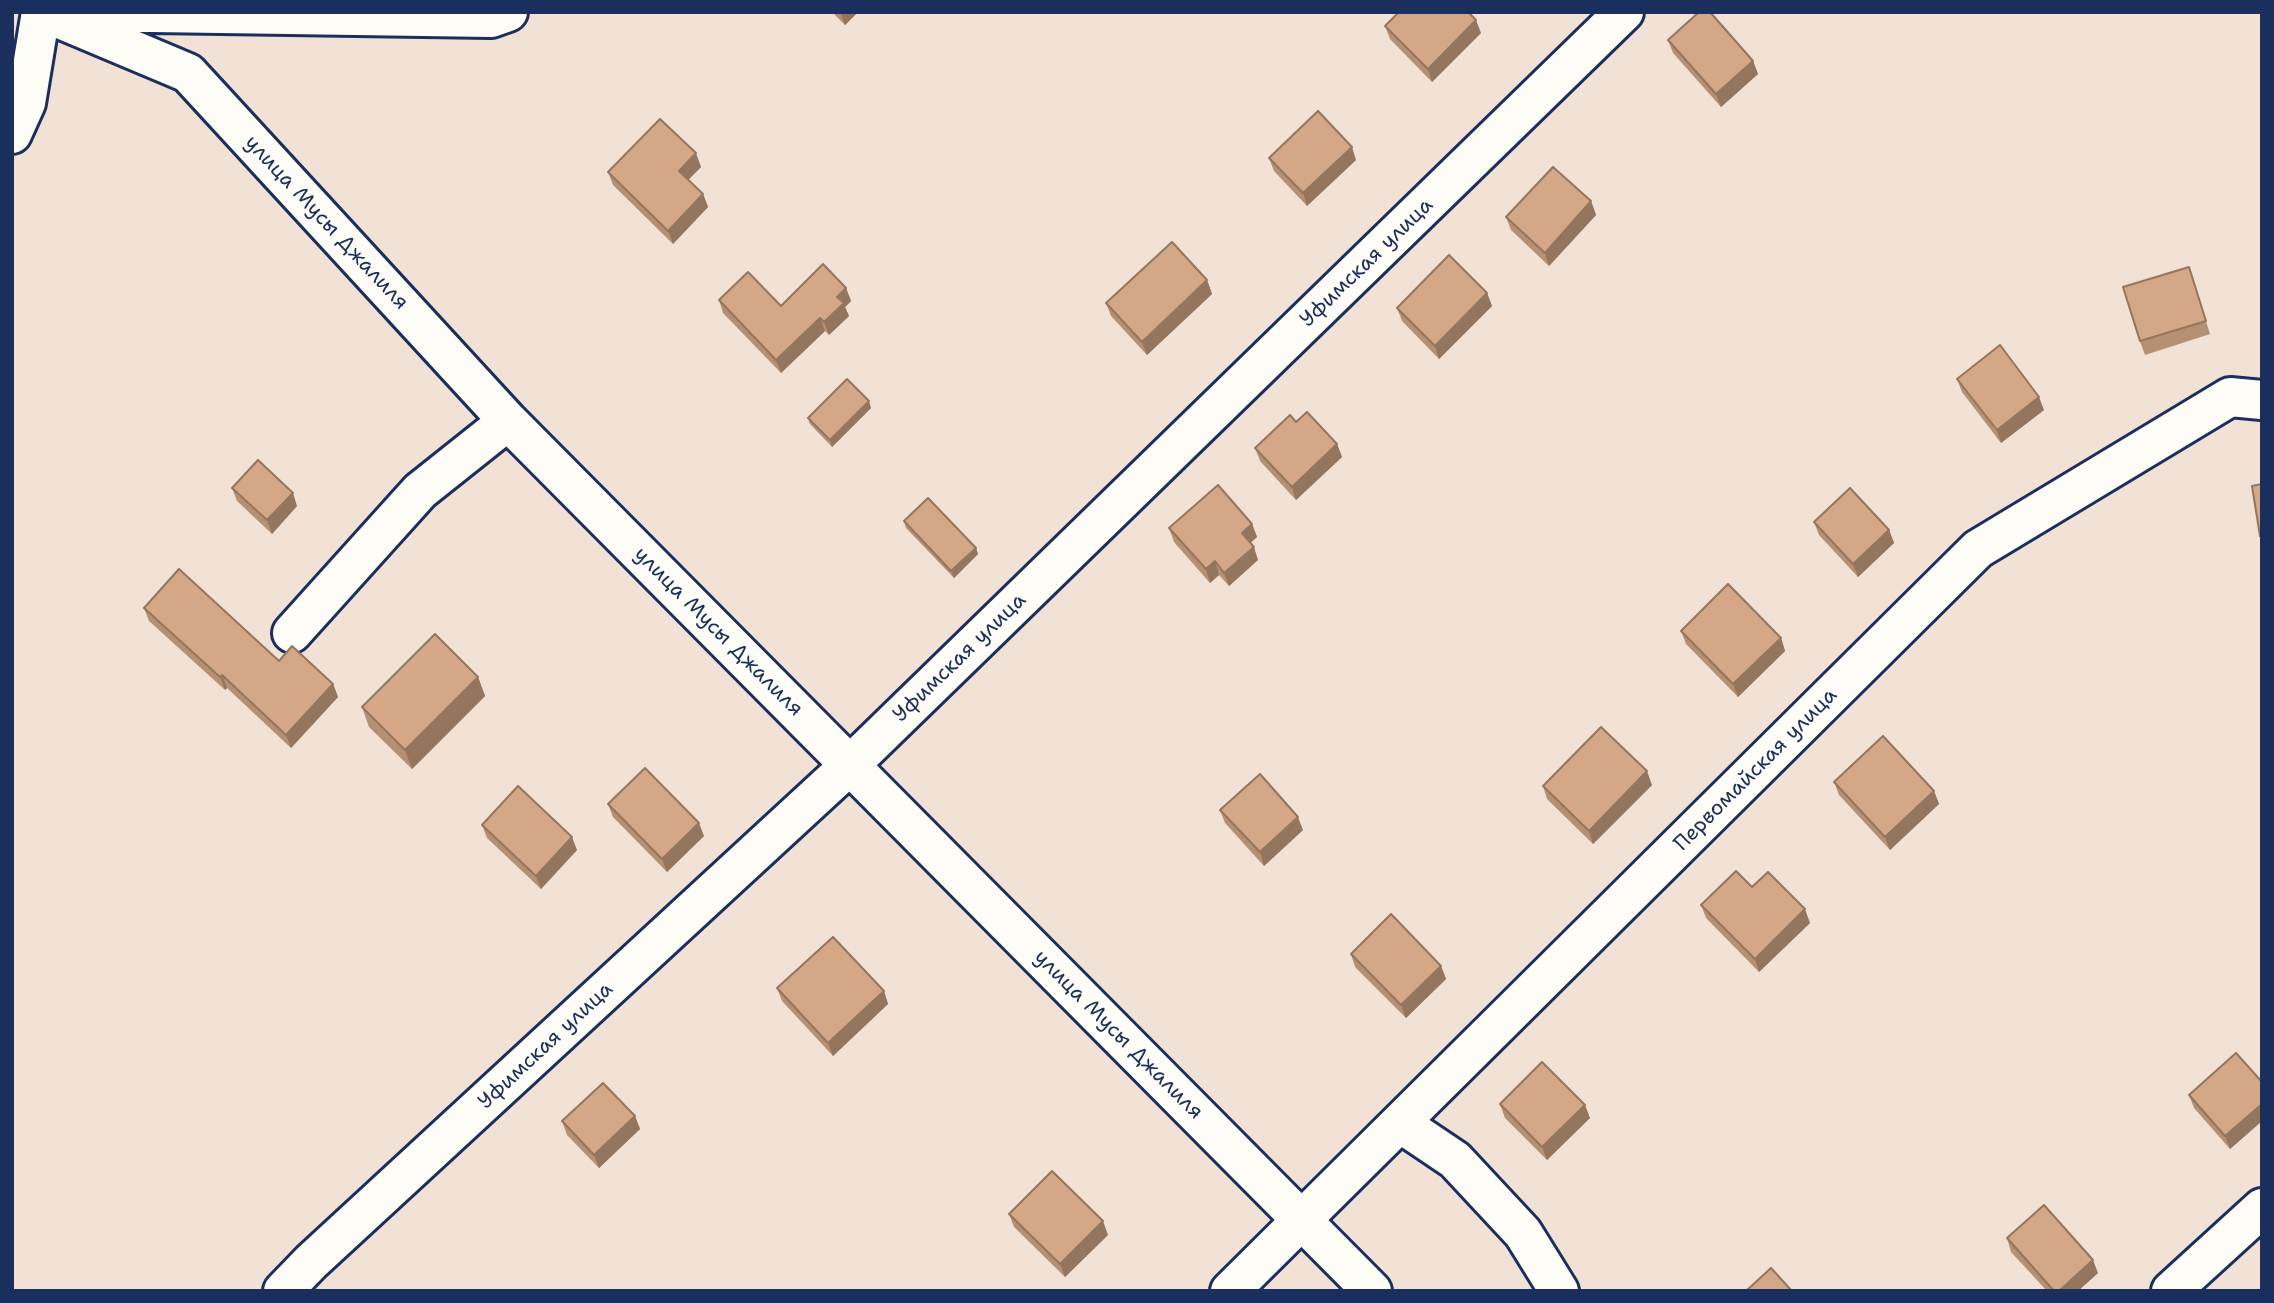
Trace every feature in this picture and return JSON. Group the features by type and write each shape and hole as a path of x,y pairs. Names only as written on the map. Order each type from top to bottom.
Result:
{"street":[{"path":"12,134 26,103 42,12"},
{"name":"улица Мусы Джалиля","path":"42,12 188,73 508,421 1372,1291"},
{"path":"85,12 491,18 508,12"},
{"name":"Уфимская улица","path":"284,1291 311,1262 850,765 1624,12"},
{"name":"Первомайская улица","path":"1230,1291 1978,549 2230,397 2262,400"},
{"path":"292,633 420,491 508,421"},
{"path":"1400,1122 1455,1160 1523,1233 1559,1291"},
{"path":"2171,1291 2262,1208"}],"building":[{"path":"1399,12 1468,12 1476,20 1428,69 1385,26"},
{"path":"1699,12 1710,12 1753,61 1716,94 1668,40"},
{"path":"1318,111 1352,147 1303,193 1269,158"},
{"path":"660,119 696,153 679,171 703,194 668,231 608,172"},
{"path":"1553,167 1591,201 1545,253 1506,217"},
{"path":"1172,242 1207,280 1142,342 1106,303"},
{"path":"1449,255 1487,293 1435,346 1397,308"},
{"path":"823,264 846,288 837,297 844,303 824,322 820,318 776,360 719,300 748,272 781,306"},
{"path":"2189,267 2206,321 2140,341 2123,287"},
{"path":"2000,345 2039,397 1997,430 1957,379"},
{"path":"847,379 869,401 830,440 808,418"},
{"path":"1307,412 1337,444 1292,487 1255,448 1290,415 1296,422"},
{"path":"258,460 293,493 267,520 232,488"},
{"path":"2262,484 2262,536 2260,536 2252,486"},
{"path":"1218,485 1252,524 1242,533 1254,547 1224,573 1215,561 1206,569 1169,528"},
{"path":"1850,488 1889,530 1853,564 1814,522"},
{"path":"928,498 976,548 951,571 904,521"},
{"path":"179,569 279,661 292,646 333,684 286,735 144,608"},
{"path":"1728,584 1781,638 1733,684 1681,631"},
{"path":"435,634 478,677 405,750 362,707"},
{"path":"1601,727 1647,771 1589,831 1543,786"},
{"path":"1883,736 1934,791 1885,837 1834,782"},
{"path":"645,768 699,823 662,859 608,804"},
{"path":"1260,774 1298,817 1260,852 1220,810"},
{"path":"518,786 572,837 536,876 482,825"},
{"path":"1736,871 1752,887 1768,872 1805,909 1755,959 1701,905"},
{"path":"1391,914 1441,966 1401,1005 1351,954"},
{"path":"833,937 884,991 828,1043 777,988"},
{"path":"2236,1053 2262,1082 2262,1104 2225,1136 2189,1095"},
{"path":"1542,1062 1585,1105 1542,1147 1500,1104"},
{"path":"603,1083 635,1116 594,1155 562,1121"},
{"path":"1052,1171 1103,1221 1060,1264 1009,1214"},
{"path":"2044,1205 2093,1260 2059,1291 2054,1291 2007,1238"},
{"path":"1771,1268 1792,1291 1746,1291"}]}
